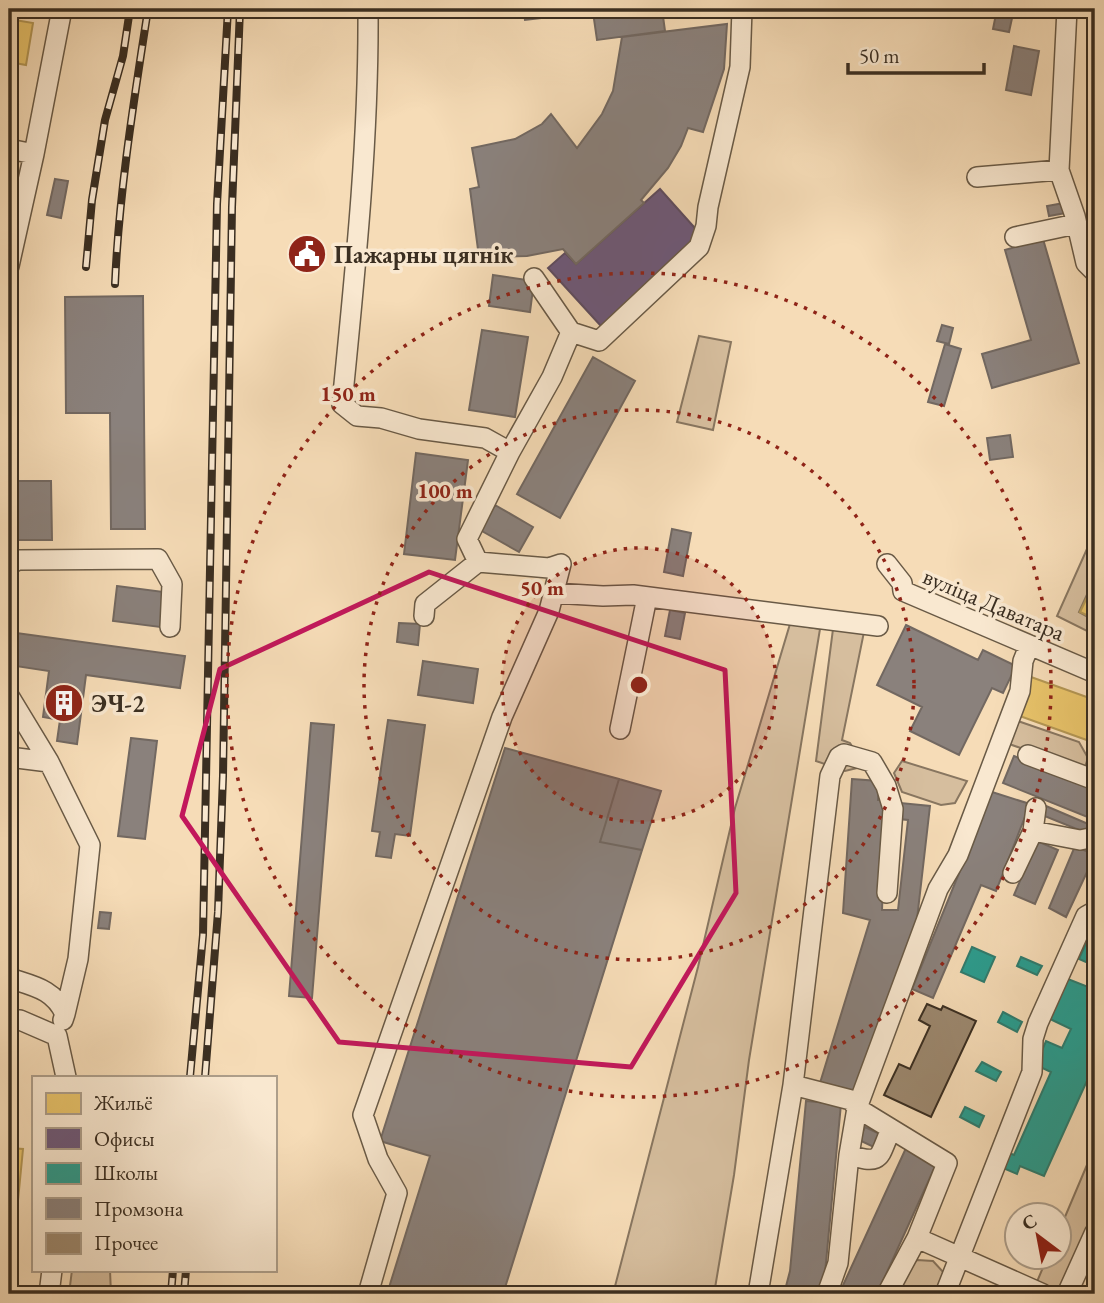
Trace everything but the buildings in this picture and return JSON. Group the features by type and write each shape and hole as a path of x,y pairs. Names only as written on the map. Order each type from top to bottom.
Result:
{"street":[{"path":"9,267 62,9"},
{"path":"368,9 367,89 358,244 342,404 358,416 381,418 419,429 485,438 510,452"},
{"path":"534,278 571,332 599,341 699,247 706,226 740,67 741,9"},
{"path":"1067,9 1059,170 1086,263 1095,272"},
{"path":"9,149 34,153"},
{"path":"977,177 1059,170"},
{"path":"1015,237 1076,223"},
{"path":"478,562 467,539 510,452 552,377 571,332"},
{"path":"9,565 18,560 158,559 173,584 170,627"},
{"path":"368,1294 397,1193 378,1158 363,1115 502,717 549,611 561,564 549,568 478,562 425,604 424,616"},
{"name":"вуліца Даватара","path":"887,564 902,583 904,591 1095,673"},
{"path":"553,593 603,596 621,594 878,626"},
{"path":"620,729 647,597"},
{"path":"827,1294 838,1263 849,1154 857,1108 938,889 958,855 1020,691 1023,661 1029,646"},
{"path":"9,696 48,762 90,845 78,959 57,1036 66,1076"},
{"path":"758,1294 793,1085 830,776 839,757 844,754 872,762 886,786 893,809 887,893"},
{"path":"1028,755 1095,780"},
{"path":"9,757 48,762"},
{"path":"1013,873 1033,831 1036,808"},
{"path":"1033,831 1080,840 1095,837"},
{"path":"945,1294 1032,1072 1033,1039 1038,1023 1086,916 1095,911"},
{"path":"9,978 42,989 58,1000 65,1014"},
{"path":"14,1020 57,1036"},
{"path":"793,1085 850,1100 857,1108 947,1163 917,1238 887,1294"},
{"path":"849,1154 870,1161 876,1160 891,1129"},
{"path":"1067,1294 1095,1232"},
{"path":"917,1238 1043,1294"},
{"path":"49,1294 52,1272"}],"highlighted area":[{"path":"429,572 725,670 736,893 631,1067 339,1042 182,816 220,669"}],"shaded area":[{"path":"699,336 731,342 713,430 677,422"},
{"path":"1095,531 1095,577 1079,612 1095,621 1095,635 1057,616"},
{"path":"790,624 820,629 749,1060 734,1175 714,1294 613,1294 698,967 735,808"},
{"path":"833,629 864,632 842,740 850,743 865,766 845,771 816,761"},
{"path":"1015,720 1079,742 1088,758 1084,770 1012,745 1005,740"},
{"path":"902,761 967,781 955,803 941,805 902,792 894,773"},
{"path":"1095,1146 1095,1220 1063,1294 1059,1294 1036,1284 1041,1272 1072,1272 1071,1202"},
{"path":"917,1260 933,1261 944,1273 935,1294 894,1294 905,1269"},
{"path":"72,1272 110,1272 111,1294 69,1294"}],"railway":[{"path":"86,267 92,200 105,120 123,56 130,9"},
{"path":"115,284 132,112 148,9"},
{"path":"190,1076 203,935 217,204 228,9"},
{"path":"205,1076 218,912 223,776 232,207 240,9"},
{"path":"171,1294 173,1272"},
{"path":"184,1294 186,1272"}],"place":[{"name":"Пажарны цягнік","path":"307,254"},
{"name":"ЭЧ-2","path":"64,703"}]}
